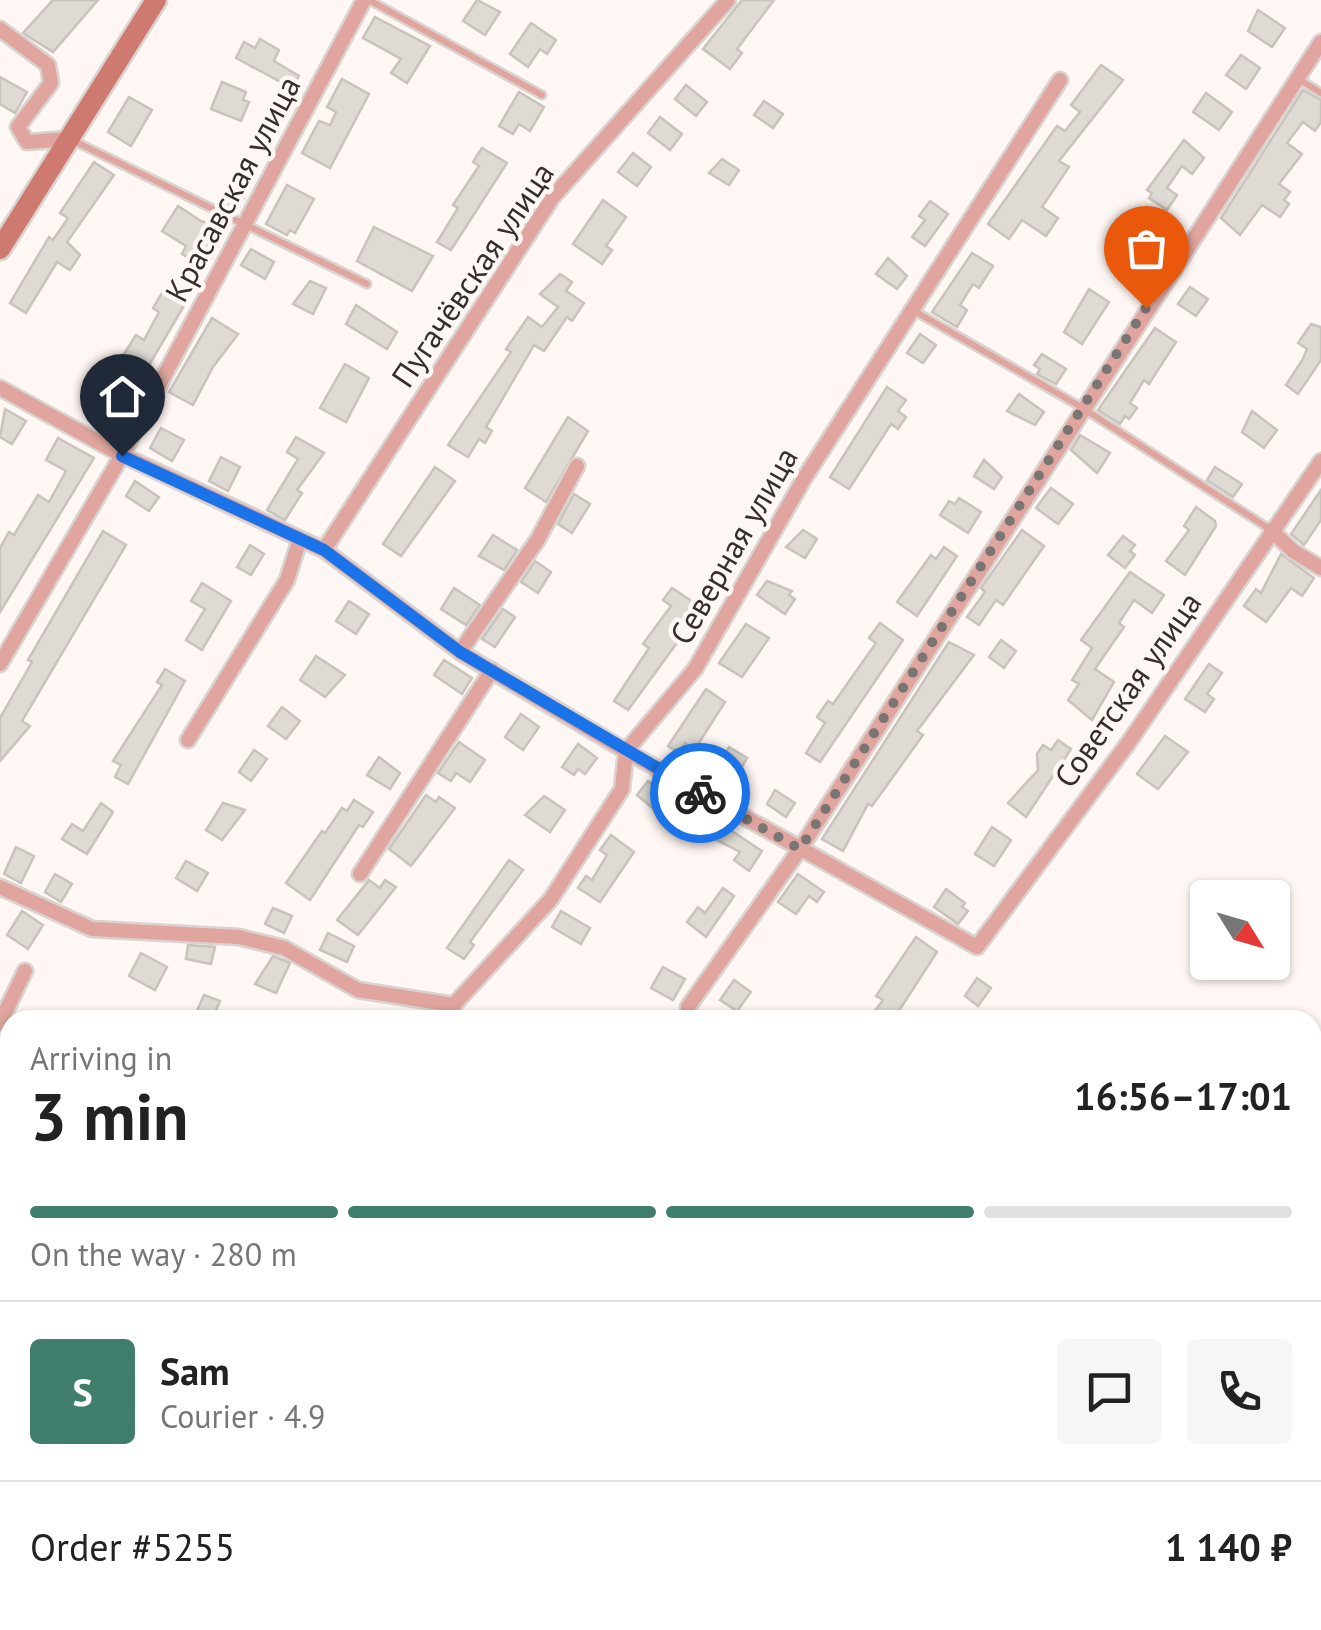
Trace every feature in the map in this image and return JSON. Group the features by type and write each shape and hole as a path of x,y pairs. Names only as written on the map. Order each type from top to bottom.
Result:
{"main road":[{"path":"0,248 156,0"}],"street":[{"name":"Красавская улица","path":"0,664 122,456 367,0"},
{"name":"Пугачёвская улица","path":"324,550 552,198 728,0"},
{"path":"0,29 48,65 51,83 18,128 27,142 69,138"},
{"path":"688,1006 800,849 1321,42"},
{"name":"Северная улица","path":"449,1010 551,899 622,789 626,751 695,669 805,477 1060,80"},
{"path":"0,388 122,456 324,550 460,652 800,849"},
{"name":"Советская улица","path":"800,849 976,947 1129,742 1321,460"},
{"path":"460,652 538,538 578,466"},
{"path":"1271,530 1293,552 1321,568"},
{"path":"188,740 287,580 300,539"},
{"path":"360,874 492,670"},
{"path":"0,887 92,929 239,936 284,948 358,990 454,1005"},
{"path":"6,1010 26,971"}],"lane":[{"path":"367,0 542,95"},
{"path":"1296,78 1321,92"},
{"path":"69,138 367,284"},
{"path":"910,309 1082,407 1271,530"}],"building":[{"path":"53,0 98,0 53,52 23,33"},
{"path":"477,0 500,12 485,35 463,21"},
{"path":"742,0 774,0 737,49 742,53 730,69 703,49"},
{"path":"1258,10 1285,28 1272,47 1248,31"},
{"path":"375,17 430,46 407,83 391,73 401,59 363,38"},
{"path":"531,23 556,40 547,54 540,49 528,67 510,54"},
{"path":"260,39 279,50 274,61 299,76 292,88 236,58 244,42 255,48"},
{"path":"1241,55 1260,68 1246,89 1226,75"},
{"path":"1101,65 1123,80 1059,161 1069,167 1042,207 1058,218 1046,236 1022,220 1009,239 988,224 1057,126 1065,131 1080,112 1071,105"},
{"path":"0,77 27,92 15,113 0,104"},
{"path":"342,79 369,94 330,168 302,153 319,121 330,125 336,112 327,107"},
{"path":"222,82 246,92 243,100 249,102 241,121 211,109"},
{"path":"686,85 707,102 696,116 675,99"},
{"path":"1303,90 1321,100 1321,122 1315,131 1303,122 1287,143 1302,154 1279,184 1290,192 1284,200 1289,204 1280,217 1262,205 1240,235 1221,218"},
{"path":"519,92 544,107 530,131 519,124 513,134 499,126"},
{"path":"1206,93 1232,112 1219,130 1193,112"},
{"path":"129,97 152,110 131,146 108,132"},
{"path":"764,101 783,114 773,128 754,115"},
{"path":"660,117 682,134 670,150 648,133"},
{"path":"1184,140 1204,158 1192,174 1182,166 1167,188 1177,195 1167,210 1149,198 1152,193 1147,190"},
{"path":"482,148 507,163 451,250 437,242 458,208 453,205 479,166 473,162"},
{"path":"633,153 651,167 637,186 618,172"},
{"path":"722,159 739,170 729,185 709,173"},
{"path":"94,162 114,175 67,242 80,255 70,270 57,262 26,313 10,303 49,237 53,240 68,218 60,213"},
{"path":"287,185 314,199 295,233 290,230 287,235 266,224"},
{"path":"227,189 244,198 236,213 219,204"},
{"path":"603,200 626,217 606,246 612,250 602,264 573,244"},
{"path":"930,201 948,214 925,246 912,237 925,220 919,216"},
{"path":"178,206 201,221 209,223 213,216 230,225 206,268 182,254 186,246 162,231"},
{"path":"1134,219 1153,233 1128,271 1110,258"},
{"path":"374,227 433,256 412,291 357,261"},
{"path":"251,249 274,262 265,279 241,265"},
{"path":"972,253 993,266 979,288 973,284 960,305 967,310 957,327 932,312"},
{"path":"888,258 907,276 897,289 876,274"},
{"path":"560,274 572,282 566,291 584,303 572,321 567,317 544,351 534,345 486,427 492,431 485,443 479,439 468,457 448,445 511,352 506,349 528,317 542,327 558,307 540,294"},
{"path":"310,281 326,288 313,314 293,304"},
{"path":"166,286 188,299 148,367 140,362 136,366 122,357 136,335 144,340 159,312 153,308"},
{"path":"1190,287 1208,299 1196,316 1178,304"},
{"path":"1089,289 1109,302 1082,344 1064,332"},
{"path":"356,305 397,332 387,349 346,324"},
{"path":"212,318 238,334 213,367 193,405 169,392"},
{"path":"1311,324 1321,327 1321,360 1298,394 1286,385 1303,359 1307,349 1298,343"},
{"path":"1155,328 1176,342 1149,384 1144,380 1130,403 1137,408 1120,424 1098,410"},
{"path":"920,334 936,345 923,363 907,353"},
{"path":"1042,354 1066,369 1056,384 1037,374 1040,369 1034,365"},
{"path":"345,364 369,378 346,422 320,408"},
{"path":"887,387 906,400 898,411 906,417 898,429 891,424 849,489 830,477"},
{"path":"104,388 127,401 112,426 90,413"},
{"path":"1019,394 1044,412 1035,425 1007,411"},
{"path":"5,409 26,421 12,444 0,437"},
{"path":"1252,411 1277,430 1264,448 1242,432"},
{"path":"568,417 588,431 546,502 525,488"},
{"path":"161,428 184,440 172,461 150,448"},
{"path":"1080,435 1110,453 1097,473 1071,450"},
{"path":"296,437 324,453 297,490 302,493 285,520 267,510 298,459 287,452"},
{"path":"58,438 94,458 0,612 0,548 9,532 14,535 38,495 49,502 66,471 46,460"},
{"path":"221,457 240,467 228,491 209,481"},
{"path":"984,460 1002,477 994,489 974,476"},
{"path":"435,467 455,481 401,556 383,544"},
{"path":"1215,467 1242,484 1233,497 1207,480"},
{"path":"135,481 159,497 149,511 126,496"},
{"path":"1051,488 1073,504 1058,524 1036,508"},
{"path":"1321,490 1321,520 1304,545 1291,534"},
{"path":"574,494 590,504 572,533 558,524"},
{"path":"959,498 981,512 968,533 940,515 949,501 955,504"},
{"path":"1196,507 1216,526 1185,575 1166,561 1189,530 1184,526"},
{"path":"803,530 817,539 805,558 786,547"},
{"path":"1022,530 1044,546 1003,605 996,600 979,625 967,617 985,592 981,588"},
{"path":"103,531 126,545 22,721 30,726 0,761 0,718 32,662 28,660"},
{"path":"493,535 517,550 504,570 479,556"},
{"path":"1123,536 1135,545 1130,551 1135,555 1125,568 1108,555"},
{"path":"250,545 264,554 251,575 237,567"},
{"path":"944,547 957,556 917,616 897,602 931,555 936,559"},
{"path":"1281,554 1314,578 1302,596 1291,588 1266,622 1244,606 1256,589 1261,593"},
{"path":"535,561 551,572 538,593 521,582"},
{"path":"1130,572 1164,595 1152,613 1134,600 1119,623 1124,627 1095,669 1114,682 1092,720 1068,700 1079,684 1072,680 1092,648 1081,640"},
{"path":"767,581 792,591 789,595 795,599 785,614 757,595"},
{"path":"202,583 231,601 202,650 186,640 205,609 191,601"},
{"path":"454,588 480,605 466,625 441,609"},
{"path":"672,588 693,602 674,630 682,636 628,710 614,701 649,648 643,644 671,606 663,600"},
{"path":"349,601 369,614 356,634 336,621"},
{"path":"503,609 515,617 495,647 482,639"},
{"path":"880,623 903,640 820,762 806,753 825,723 817,717 828,701 833,704 876,643 869,638"},
{"path":"746,624 769,638 742,677 719,663"},
{"path":"1001,640 1016,651 1004,668 989,657"},
{"path":"949,642 974,655 917,731 923,735 872,806 868,804 843,851 822,839"},
{"path":"316,656 345,675 325,697 300,680"},
{"path":"444,660 472,678 462,694 434,675"},
{"path":"1209,664 1222,673 1207,694 1214,699 1205,712 1185,699"},
{"path":"165,669 185,681 128,784 115,777 121,765 113,761 162,685 157,682"},
{"path":"706,689 725,702 695,749 685,743 680,753 668,746"},
{"path":"282,707 300,721 286,739 268,726"},
{"path":"521,714 539,727 523,750 505,737"},
{"path":"1165,736 1188,752 1158,789 1137,774"},
{"path":"1058,740 1071,749 1026,817 1008,803 1038,770 1037,754 1043,745 1051,750"},
{"path":"459,742 485,760 470,782 456,773 451,781 438,773"},
{"path":"578,744 597,758 585,774 578,769 574,775 562,767"},
{"path":"729,747 747,758 732,784 713,773"},
{"path":"254,750 267,759 251,781 239,772"},
{"path":"379,757 400,773 390,789 367,775"},
{"path":"648,781 668,797 656,811 637,795"},
{"path":"775,790 795,803 786,817 767,804"},
{"path":"426,795 436,802 439,797 455,808 411,866 389,849"},
{"path":"544,796 565,810 550,832 525,815"},
{"path":"354,800 373,812 363,827 359,825 310,900 286,883 322,831 325,833 342,808 347,811"},
{"path":"101,803 113,812 87,854 62,839 72,824 83,831"},
{"path":"223,803 245,810 222,840 206,830"},
{"path":"711,817 762,851 749,871 734,860 740,852 701,832"},
{"path":"992,827 1011,840 994,866 975,854"},
{"path":"611,835 634,852 600,902 578,888 586,876 592,880 607,855 600,850"},
{"path":"16,847 34,856 21,883 4,874"},
{"path":"509,860 523,870 470,942 474,945 464,959 447,948"},
{"path":"186,861 208,873 197,891 176,878"},
{"path":"55,874 72,884 61,902 45,892"},
{"path":"798,874 824,892 817,902 809,896 796,914 778,902"},
{"path":"369,880 380,888 385,880 396,887 358,935 337,920"},
{"path":"723,888 734,896 706,937 687,922 698,907 705,913"},
{"path":"946,889 965,903 962,907 968,911 958,924 934,907"},
{"path":"273,908 292,916 284,933 265,924"},
{"path":"22,911 43,925 28,949 7,935"},
{"path":"561,911 590,928 581,944 552,927"},
{"path":"328,933 354,946 347,962 320,950"},
{"path":"916,937 937,952 899,1010 876,1010 883,1000 876,996"},
{"path":"188,945 215,947 211,964 186,959"},
{"path":"141,953 167,967 155,990 129,976"},
{"path":"273,956 290,963 276,993 255,984"},
{"path":"663,967 685,979 673,1000 651,988"},
{"path":"977,978 991,988 978,1006 965,996"},
{"path":"734,980 751,992 738,1010 720,1000"},
{"path":"204,995 220,1001 216,1010 197,1010"}],"way so far":[{"path":"700,793 800,849 1146,308"}],"route":[{"path":"122,456 324,550 460,652 700,793"}]}
